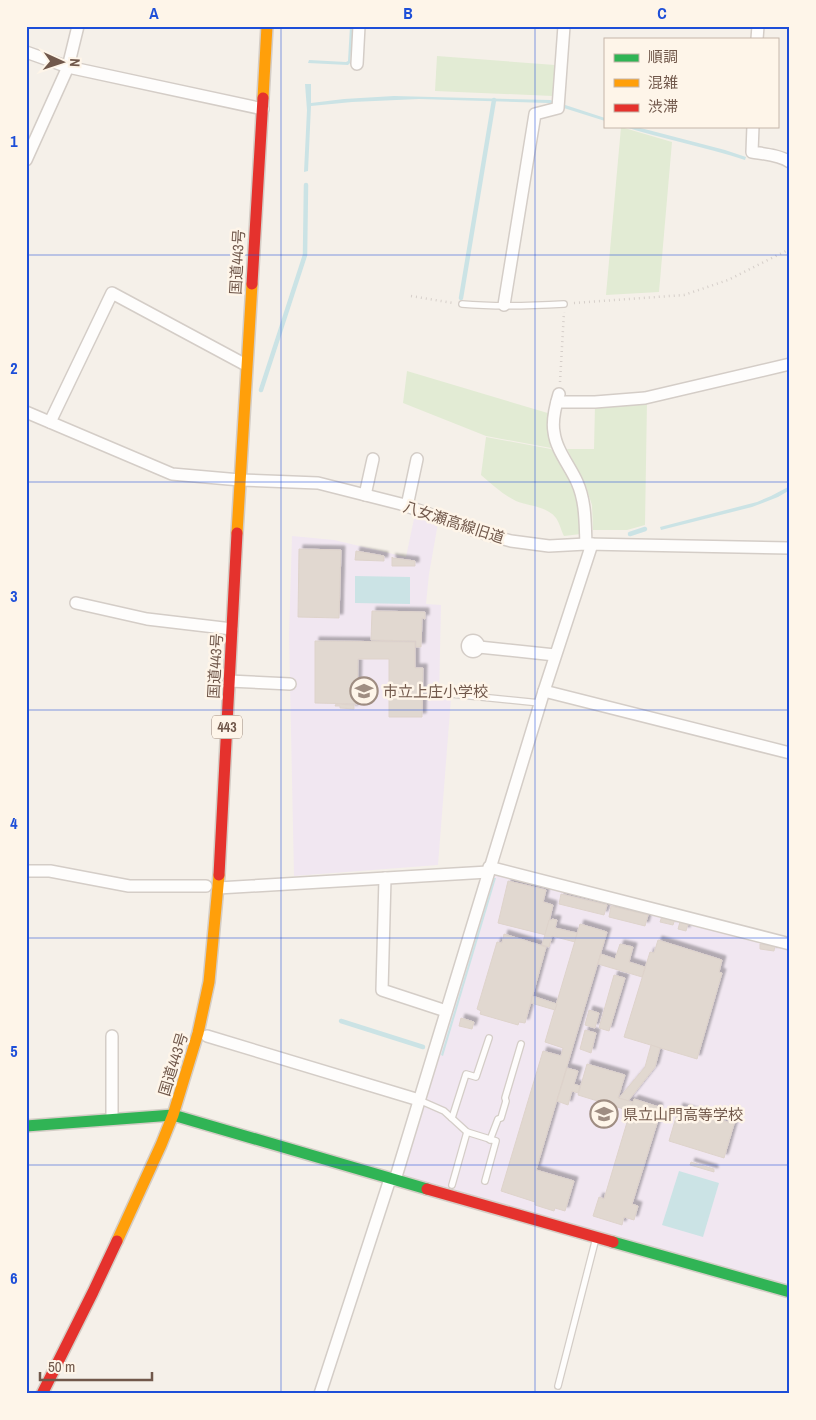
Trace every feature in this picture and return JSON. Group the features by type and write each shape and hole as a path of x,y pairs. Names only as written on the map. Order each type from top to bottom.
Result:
{"main road":[{"name":"国道443号","path":"42,1394 93,1292 161,1145 173,1115 198,1034 209,982 218,888 246,365 267,26"},
{"path":"26,1126 173,1115 596,1238 790,1292"}],"street":[{"path":"26,160 68,67 78,26"},
{"path":"357,64 359,26"},
{"path":"504,306 534,114 558,108 564,26"},
{"path":"26,52 68,67 263,110"},
{"path":"753,128 752,152 790,162"},
{"path":"50,422 112,293 246,365"},
{"path":"320,1394 419,1100 589,544 585,506 578,483 557,445 553,431 558,398 595,402 646,398 790,364"},
{"name":"八女瀬高線旧道","path":"26,412 172,474 240,480 318,483 407,506 479,532 511,541 549,546 589,544 790,548"},
{"path":"365,495 373,459"},
{"path":"407,506 417,459"},
{"path":"76,603 146,618 232,629"},
{"path":"479,647 555,656"},
{"path":"229,681 290,684"},
{"path":"542,697 790,753"},
{"path":"218,888 385,878 489,869 790,944"},
{"path":"26,871 50,871 129,886 206,886"},
{"path":"385,878 382,990 446,1011"},
{"path":"112,1036 112,1120"},
{"path":"207,1036 419,1100"}],"lane":[{"path":"462,304 517,306 564,304"},
{"path":"440,692 542,697"},
{"path":"452,1118 466,1074 476,1077 489,1038"},
{"path":"490,1140 498,1119 501,1118 504,1110 505,1098 521,1044"},
{"path":"419,1100 444,1111 467,1132 496,1141 485,1181"},
{"path":"452,1185 467,1132"},
{"path":"558,1386 596,1238"}],"path":[{"path":"558,398 564,304 684,295 728,280 790,249"},
{"path":"411,296 462,304"}],"shaded area":[{"name":"市立上庄小学校","path":"415,514 438,523 426,604 441,605 439,697 451,698 438,865 294,876 289,635 292,536 334,540 406,557"},
{"name":"県立山門高等学校","path":"494,872 790,947 790,1288 405,1179 401,1173"}],"green space":[{"path":"437,56 555,65 553,96 435,91"},
{"path":"621,128 624,128 672,142 659,292 606,295"},
{"path":"407,371 551,414 549,439 551,448 486,436 403,403"},
{"path":"647,401 645,525 627,530 593,530 592,505 586,487 567,449 594,449 595,405"},
{"path":"486,437 551,449 565,468 574,489 579,511 581,534 564,536 557,520 548,511 511,499 481,475"}],"water":[{"path":"350,26 353,26 350,63 348,65 308,63 309,60 348,61"},
{"path":"305,84 311,84 311,103 394,96 550,100 604,118 604,121 548,103 419,99 311,106 308,171 304,172 307,110"},
{"path":"629,128 641,128 746,157 745,160"},
{"path":"790,486 790,490 778,497 752,507 661,530 660,527 757,502"},
{"path":"355,576 410,577 410,604 355,603"},
{"path":"494,878 496,878 443,1056 441,1055"},
{"path":"679,1171 719,1183 703,1237 662,1225"}],"building":[{"path":"299,549 341,550 339,618 298,617"},
{"path":"356,551 384,556 384,561 355,560"},
{"path":"392,557 415,561 415,566 392,566"},
{"path":"372,611 425,612 425,619 422,618 421,647 416,647 416,641 371,640"},
{"path":"315,641 415,642 415,668 423,668 422,717 389,717 389,659 358,659 357,704 315,703"},
{"path":"336,704 354,705 354,709 340,708 340,706 335,706"},
{"path":"508,881 546,890 543,902 553,905 546,935 498,923"},
{"path":"561,894 607,905 604,915 559,904"},
{"path":"611,906 648,915 645,926 609,917"},
{"path":"662,916 675,919 673,925 660,922"},
{"path":"549,920 557,920 555,928 577,933 575,942 552,936 549,947 542,945"},
{"path":"680,922 688,924 686,931 678,929"},
{"path":"580,924 607,932 536,1170 574,1181 565,1211 555,1208 554,1211 535,1205 535,1202 501,1191 543,1051 561,1056 563,1048 545,1042"},
{"path":"504,934 546,947 525,1023 519,1022 518,1025 480,1014 481,1011 477,1009 497,942 502,943"},
{"path":"658,940 722,960 719,972 722,973 697,1059 624,1037 650,952 654,953"},
{"path":"620,944 633,947 629,962 645,967 642,977 598,964 601,954 615,959"},
{"path":"760,944 775,946 774,951 760,949"},
{"path":"614,975 625,978 609,1031 599,1028"},
{"path":"532,996 557,1004 555,1010 531,1003"},
{"path":"589,1010 599,1013 595,1028 585,1025"},
{"path":"461,1018 474,1022 472,1029 459,1026"},
{"path":"585,1030 596,1033 591,1053 580,1049"},
{"path":"651,1045 660,1048 655,1067 628,1101 619,1098 645,1067"},
{"path":"587,1064 625,1075 618,1098 633,1102 630,1111 578,1095"},
{"path":"567,1068 578,1071 574,1084 580,1086 578,1093 572,1091 568,1105 557,1101"},
{"path":"634,1099 659,1107 655,1119 658,1120 632,1204 638,1206 634,1220 624,1217 622,1225 593,1216 599,1197 604,1199"},
{"path":"679,1107 734,1124 724,1158 669,1141"},
{"path":"691,1162 714,1169 714,1172 690,1165"}],"waterway":[{"path":"461,298 494,100"},
{"path":"261,390 305,255 306,185"},
{"path":"630,534 645,529"},
{"path":"341,1021 423,1047"}],"traffic: fast":[{"path":"26,1126 173,1115 427,1189"},
{"path":"613,1242 790,1292"}],"traffic: slow":[{"path":"263,98 267,26"},
{"path":"237,533 252,284"},
{"path":"117,1241 173,1115 198,1033 209,982 219,875"}],"traffic: jam":[{"path":"252,284 263,98"},
{"path":"219,875 237,533"},
{"path":"427,1189 613,1242"},
{"path":"42,1394 117,1241"}],"place":[{"name":"市立上庄小学校","path":"364,691"},
{"name":"県立山門高等学校","path":"604,1114"}]}
